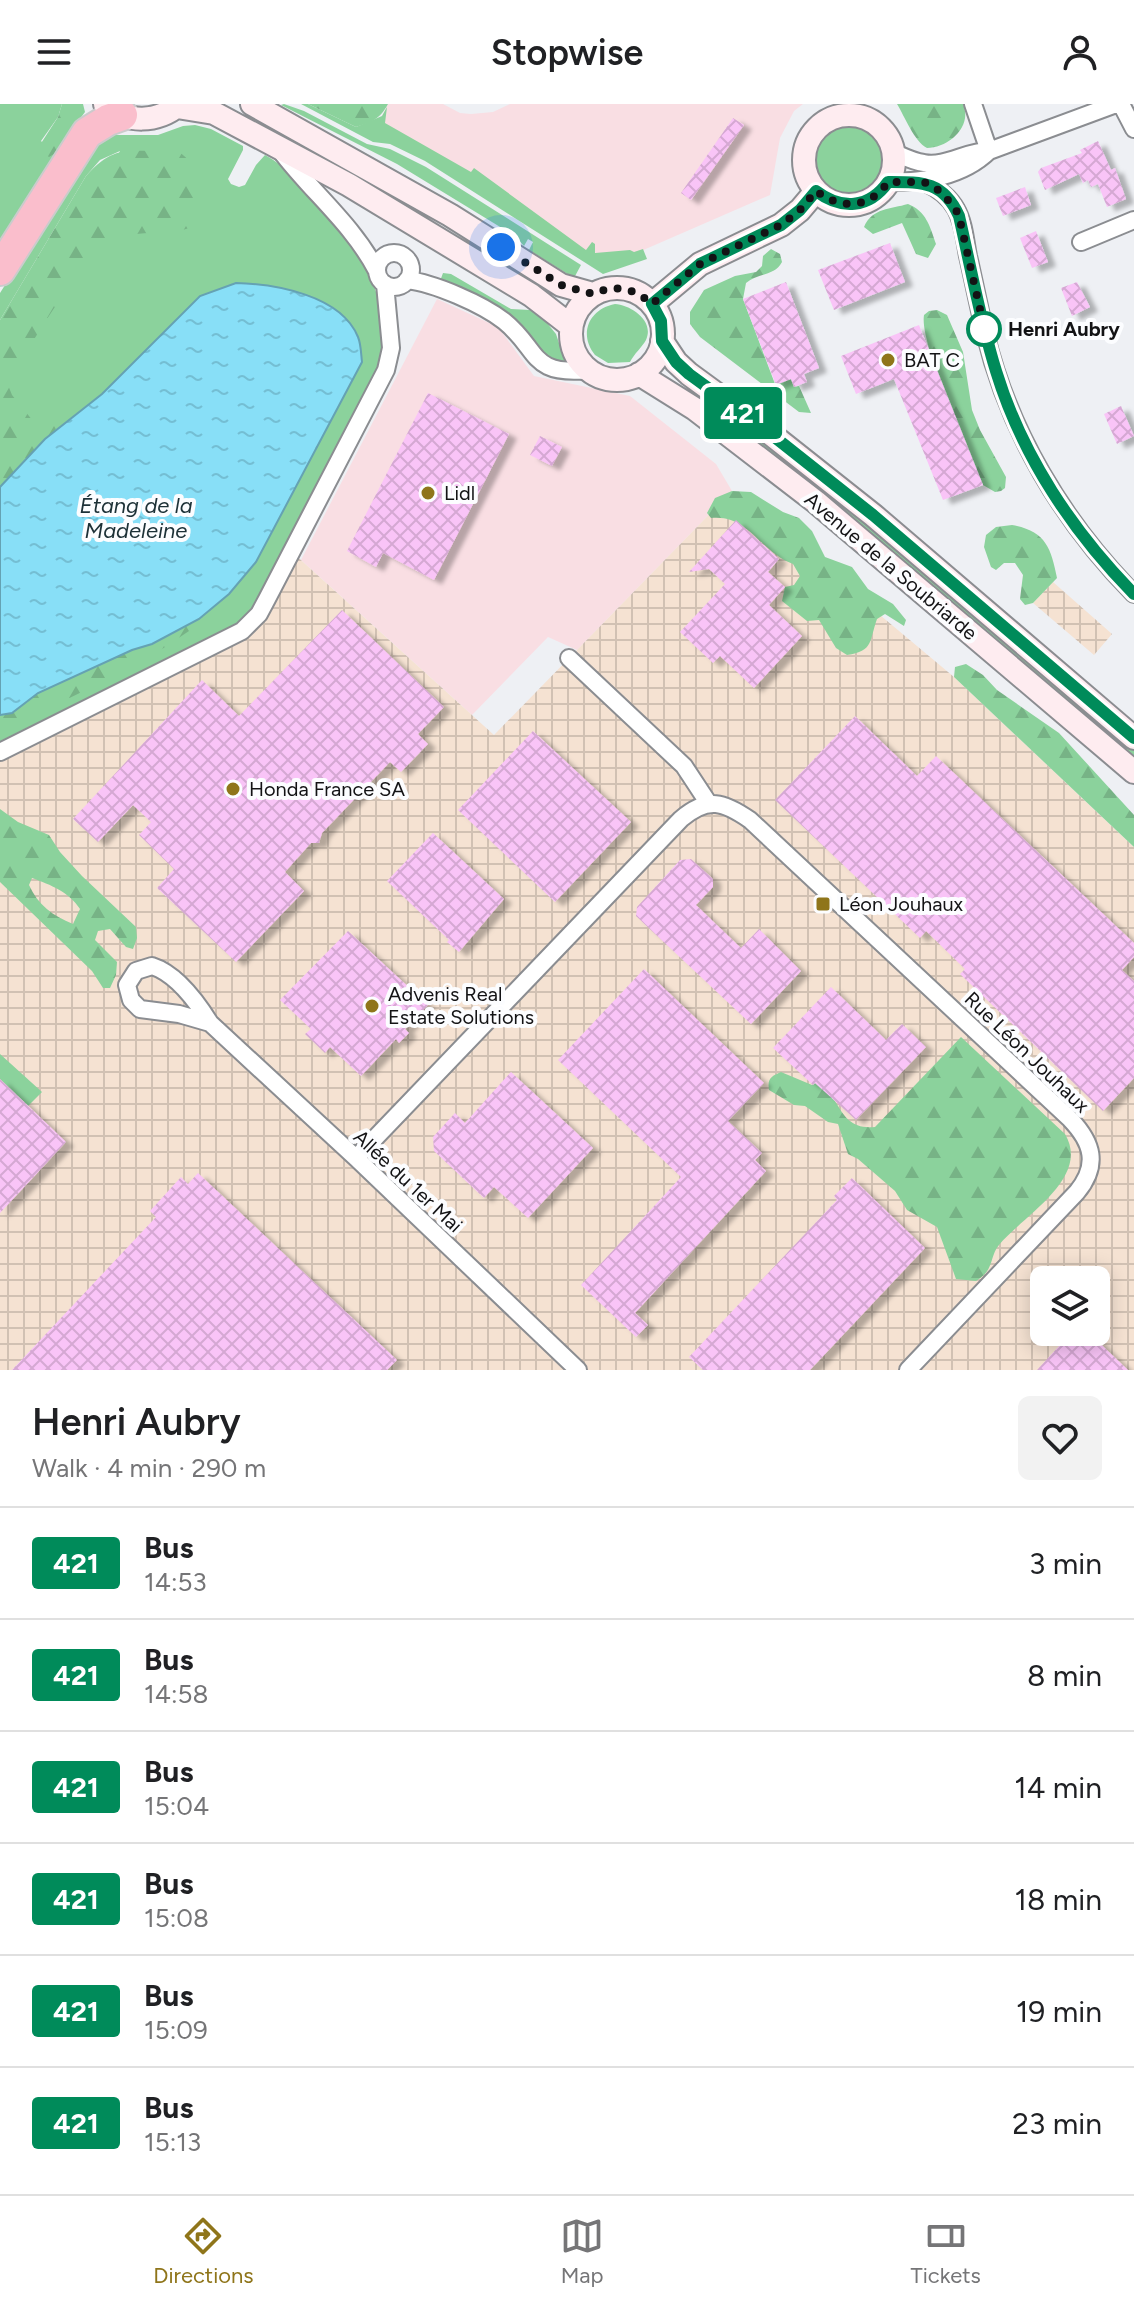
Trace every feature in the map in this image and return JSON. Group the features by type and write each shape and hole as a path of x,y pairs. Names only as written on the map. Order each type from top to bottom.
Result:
{"highway":[{"path":"0,270 87,133 108,120 113,110"}],"street":[{"path":"252,104 450,215 561,285 593,294"},
{"path":"973,104 989,151"},
{"path":"893,152 924,163 943,162 973,151 989,151 1119,104 1134,129"},
{"path":"113,110 151,119 178,105 214,113 349,185 531,295 571,326"},
{"path":"859,110 881,129 893,152 893,168 888,182 871,199 857,204 842,205 828,200 807,179 805,150 811,136 819,126 831,119 859,110"},
{"path":"277,146 360,241 381,278 394,286 407,280 433,287 495,315 512,328 533,356 544,364 565,371 589,370 613,379 639,374 650,365 662,341 661,321 652,304 642,296 618,288 593,294 583,303 571,326 571,336 576,355 589,370"},
{"path":"888,182 924,182 976,164 989,151"},
{"path":"945,195 950,173"},
{"path":"924,182 945,195 959,216 997,375 1020,430 1065,512 1085,540 1134,594"},
{"path":"652,304 700,264 781,225 800,210 816,191"},
{"path":"1081,242 1134,220"},
{"path":"0,752 251,624 386,370 391,348 381,278 383,257 398,253 410,264 407,280"},
{"name":"Avenue de la Soubriarde","path":"662,341 676,362 689,374 873,515 1134,738"},
{"name":"Avenue de la Soubriarde","path":"639,374 695,409 816,502 1134,772"},
{"path":"356,1158 681,819 695,807 709,804 684,766 569,658"},
{"name":"Rue Léon Jouhaux","path":"709,804 729,805 750,820 1070,1119 1088,1146 1091,1168 1077,1192 908,1370"},
{"name":"Allée du 1er Mai","path":"210,1023 179,1014 140,1009 128,992 131,977 144,967 158,967 196,1001 210,1023 578,1370"}],"shaded area":[{"path":"388,104 443,104 460,113 471,114 493,112 510,104 803,104 794,111 780,138 770,195 625,258 586,251 384,123 382,116"},
{"path":"437,299 498,327 534,376 630,396 716,464 732,491 577,650 548,637 472,715 301,560"},
{"path":"732,491 954,677 1134,847 1134,1370 0,1370 0,738 281,542 494,735"},
{"path":"1053,582 1112,634 1094,655 1033,603"}],"green space":[{"path":"0,104 62,104 58,117 41,141 54,154 82,120 0,254"},
{"path":"62,104 83,104 85,112 49,157 38,148 58,117"},
{"path":"301,104 308,104 356,127 382,116 387,107 385,123 471,172 474,168 586,250 592,242 595,253 643,249 647,259 603,274 425,161 390,144 373,142"},
{"path":"308,104 388,104 375,119 356,127"},
{"path":"897,104 963,104 965,121 950,140 927,148 914,134"},
{"path":"281,105 367,144 390,149 426,167 581,265 574,278 529,250 533,242 528,239 524,246 515,236 397,164"},
{"path":"195,125 211,129 243,146 228,179 231,184 239,187 245,185 265,155 290,174 344,232 368,271 376,292 383,337 381,362 253,611 242,623 0,744 0,371 120,151 100,160 86,176 0,320 0,293 69,184 102,140 114,135 158,135"},
{"path":"848,126 872,136 882,160 872,184 848,194 824,184 814,160 824,136"},
{"path":"173,149 189,161 194,170 201,221 182,230 118,239 104,248 73,282 8,385 12,395 33,421 56,416 56,429 0,487 0,320 86,176 97,165 107,157 126,151"},
{"path":"908,204 923,215 932,231 936,244 928,258 916,254 902,223 873,234 864,227 877,213"},
{"path":"771,249 780,254 782,262 775,270 746,283 743,299 775,384 791,379 794,387 799,386 811,413 799,412 700,337 690,324 690,312 704,290 735,276 756,272 762,266 763,256"},
{"path":"443,273 451,274 511,309 530,310 543,318 556,334 566,364 536,353 484,318 439,284"},
{"path":"615,304 640,315 647,326 646,340 630,362 608,363 595,355 587,339 593,317"},
{"path":"937,310 947,315 963,352 972,410 1006,477 1005,488 1001,491 995,492 983,485 937,373 929,349 924,315"},
{"path":"695,387 914,562 1134,749 1134,760 690,394"},
{"path":"732,491 751,492 799,518 812,531 825,557 852,567 868,589 893,604 906,620 904,626 885,614 877,619 869,644 862,651 847,655 836,648 819,620 807,621 782,601 785,587 794,585 800,576 793,564 772,552 735,522 711,518 707,513 715,498"},
{"path":"1012,525 1032,531 1045,542 1057,578 1033,603 1025,605 1020,599 1023,575 1015,563 1004,563 996,570 991,567 984,547 986,535 996,527"},
{"path":"203,616 198,625 141,663 0,732 0,715 12,713 38,693"},
{"path":"966,664 983,675 997,690 1059,733 1134,815 1134,847 954,677 955,667"},
{"path":"0,809 18,822 49,835 82,876 136,927 137,938 133,949 126,947 110,929 98,931 95,940 117,962 116,975 110,988 103,988 92,971 0,882","holes":["32,878 59,890 76,903 80,909 73,924 42,904 29,885"]},
{"path":"961,1037 1065,1134 1071,1150 1069,1166 1062,1181 999,1245 989,1268 976,1281 956,1279 937,1227 907,1210 895,1191 848,1154 838,1124 828,1122 805,1106 794,1105 769,1090 771,1078 781,1072 812,1085 815,1083 831,1096 850,1121 860,1126 875,1127"},
{"path":"0,1054 42,1092 28,1106 0,1079"}],"water":[{"name":"Étang de la Madeleine","path":"236,283 287,289 337,311 358,337 362,362 256,562 229,594 199,619 152,644 38,693 12,713 0,715 0,487 45,439 102,394 200,296"}],"building":[{"path":"733,118 744,125 691,200 681,193"},
{"path":"1098,141 1111,170 1115,168 1126,199 1107,207 1098,184 1091,187 1088,180 1083,183 1079,174 1045,190 1038,172 1041,168 1082,153 1080,150"},
{"path":"1025,187 1031,205 1003,216 996,198"},
{"path":"1036,231 1048,262 1032,268 1020,238"},
{"path":"890,243 905,282 834,310 818,270"},
{"path":"786,282 819,368 804,374 807,382 794,387 791,379 776,385 743,299"},
{"path":"1077,282 1090,307 1072,316 1061,288"},
{"path":"919,325 983,485 943,500 894,379 856,394 841,356"},
{"name":"Lidl","path":"428,393 509,434 434,580 383,553 376,567 347,551"},
{"path":"1121,406 1134,436 1117,444 1104,414"},
{"path":"540,436 562,447 552,466 530,455"},
{"path":"736,520 779,559 768,572 785,587 769,605 802,636 754,688 720,656 713,663 680,632 725,584 709,569 689,572"},
{"name":"Honda France SA","path":"342,610 444,707 418,734 428,744 401,772 390,762 322,833 319,843 311,843 285,872 304,891 236,962 157,888 174,869 139,835 151,822 133,805 98,842 73,819 202,680 239,716"},
{"path":"855,716 917,776 936,756 1134,943 1134,957 1122,970 1134,981 1134,1078 1103,1111 960,974 965,969 926,931 920,938 775,800"},
{"path":"533,731 631,822 555,902 458,810"},
{"path":"433,833 504,899 459,952 387,881"},
{"path":"691,859 713,879 713,887 696,905 741,948 759,929 801,971 751,1024 636,916 637,907 680,860"},
{"path":"348,931 428,1005 405,1029 409,1033 399,1043 396,1039 361,1076 330,1047 325,1053 305,1034 311,1029 280,1000"},
{"path":"644,969 764,1083 728,1121 762,1153 755,1160 766,1171 635,1313 648,1325 636,1337 581,1285 681,1177 558,1060"},
{"path":"831,987 886,1040 902,1024 926,1047 856,1120 773,1048"},
{"path":"511,1072 593,1148 528,1218 494,1187 484,1198 434,1151 433,1137 455,1113 465,1123"},
{"path":"0,1079 66,1142 0,1213"},
{"path":"198,1173 397,1360 387,1370 12,1370 156,1217 150,1211 181,1177 188,1184"},
{"path":"852,1178 925,1248 810,1370 703,1370 689,1357 837,1200 834,1196"},
{"path":"1059,1346 1103,1346 1128,1370 1037,1370"}],"bus line":[{"name":"421","path":"1134,594 1085,540 1032,455 997,375 959,216 945,195 936,188 924,182 888,182 871,199 842,205 816,191 800,210 776,229 700,264 652,304 661,321 662,341 676,362 689,374 873,515 1134,738"}],"place":[{"name":"Henri Aubry","path":"984,329"},
{"name":"BAT C","path":"888,360"},
{"name":"Lidl","path":"428,493"},
{"name":"Honda France SA","path":"233,789"},
{"name":"Léon Jouhaux","path":"823,904"},
{"name":"Advenis Real Estate Solutions","path":"372,1006"}],"route":[{"path":"501,247 561,285 593,294 605,289 631,290 652,304 700,264 776,229 800,210 816,191 842,205 857,204 871,199 888,182 924,182 945,195 959,216 986,336 984,329"}]}
